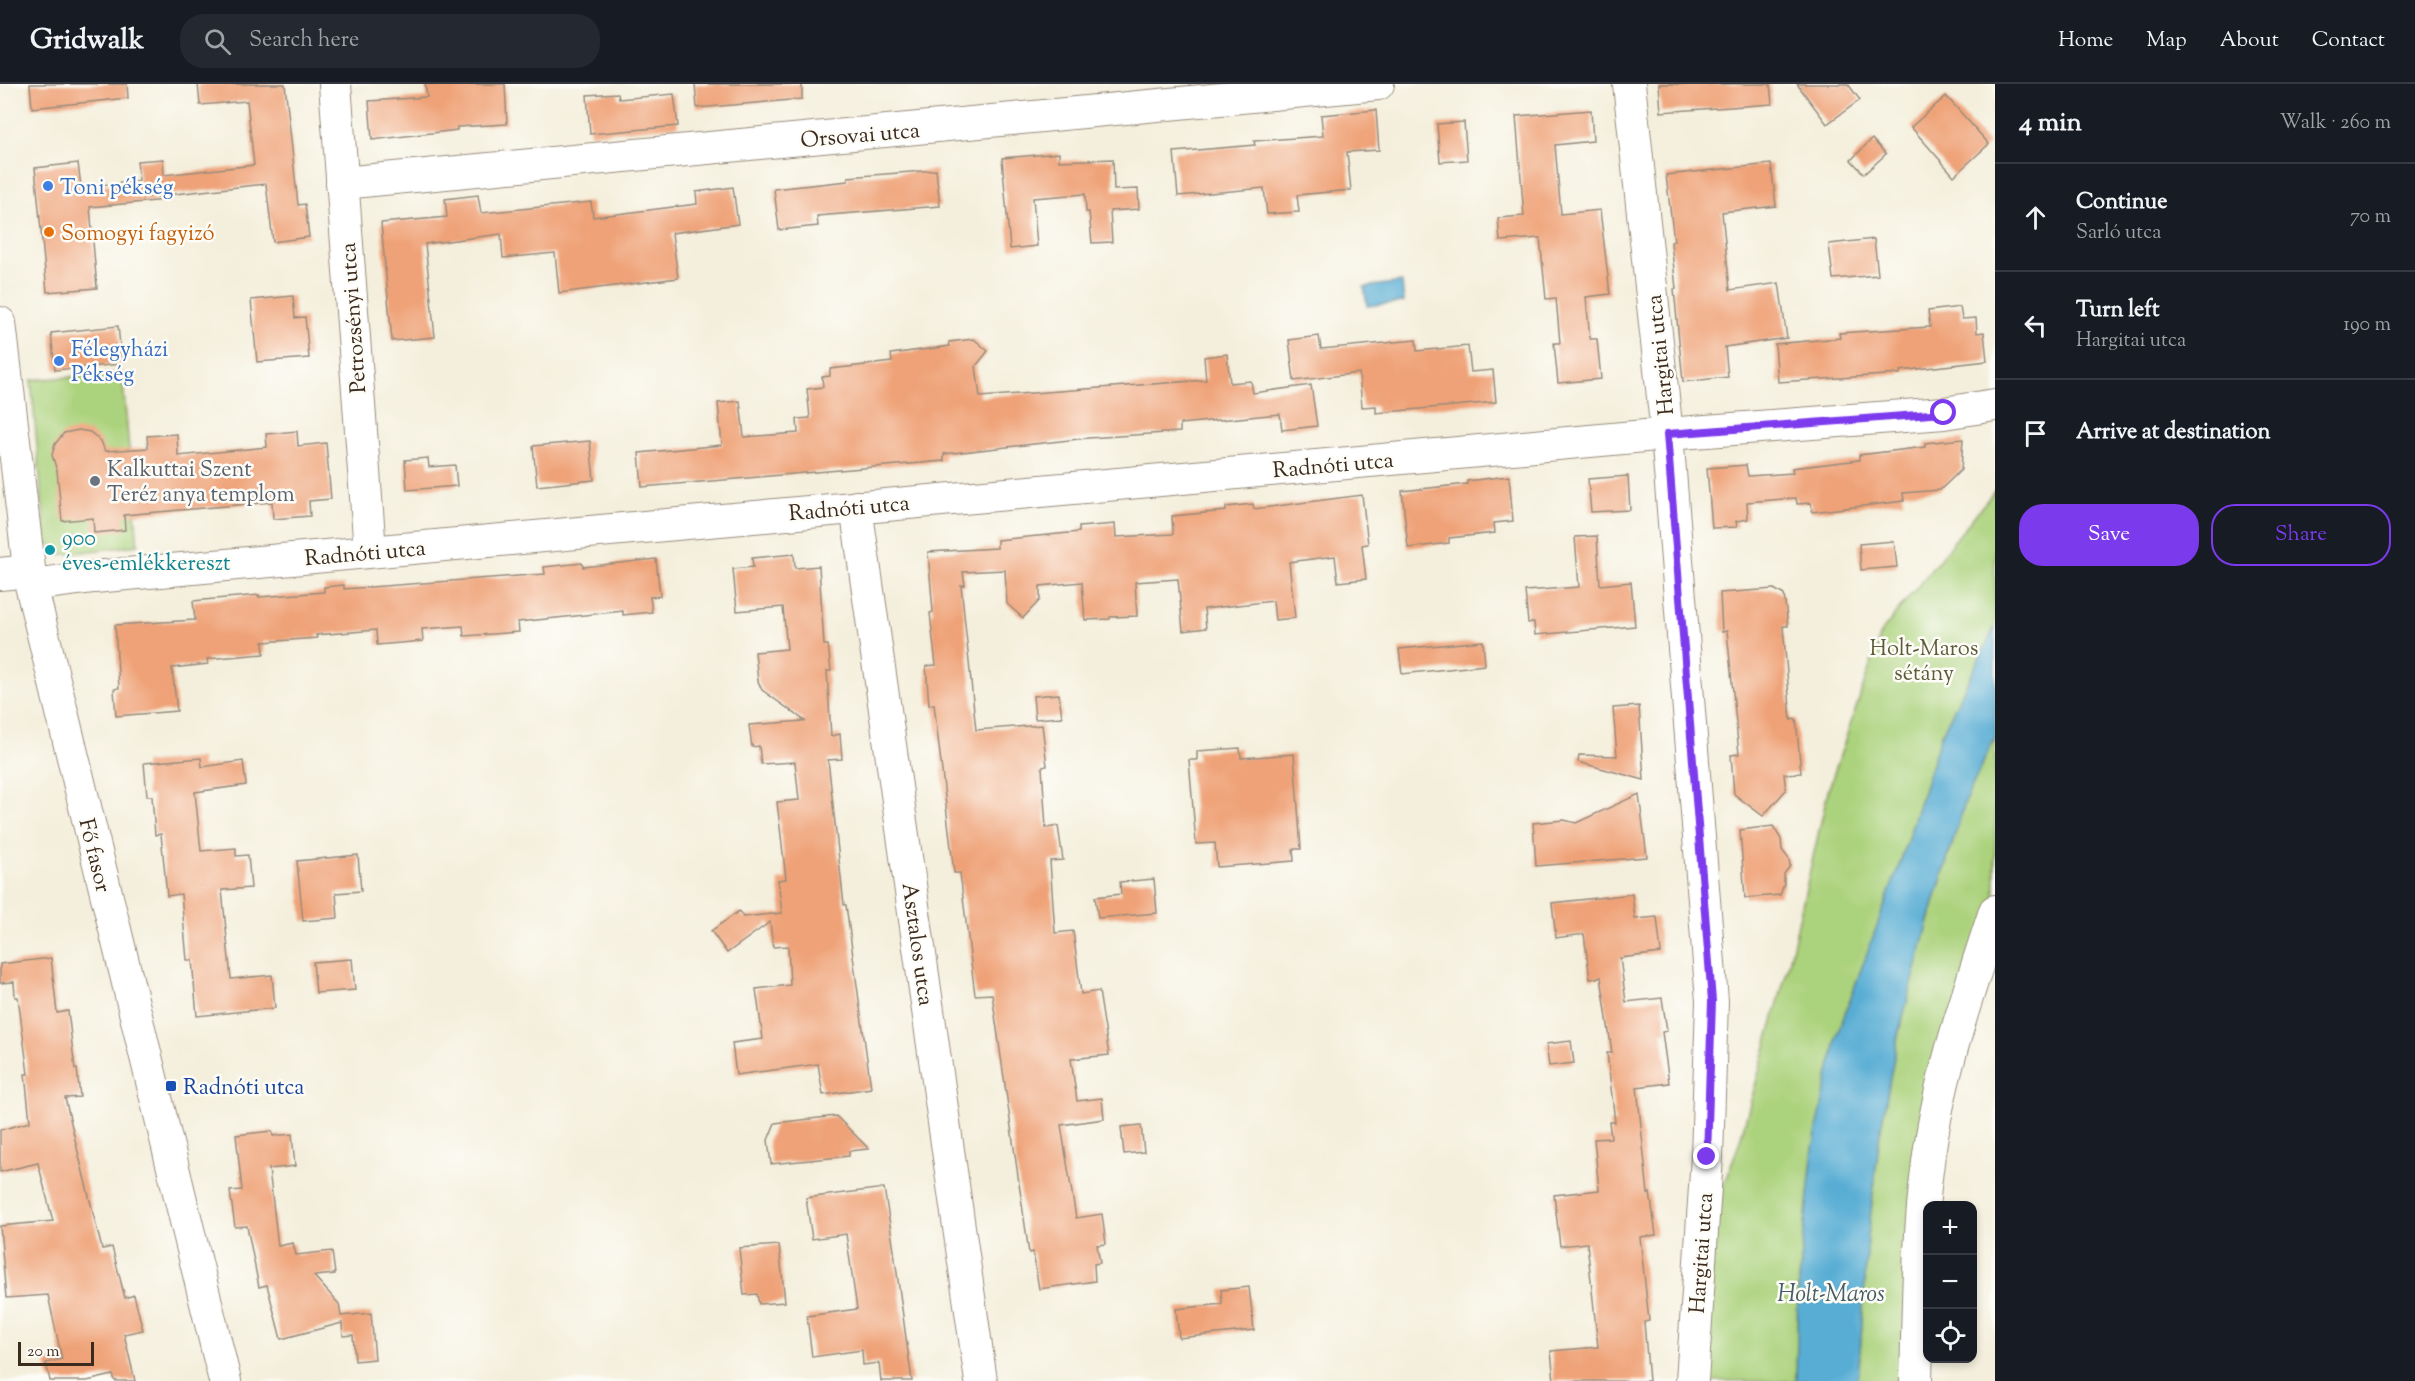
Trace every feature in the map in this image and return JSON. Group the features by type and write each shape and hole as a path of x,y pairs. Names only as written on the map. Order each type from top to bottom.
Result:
{"street":[{"name":"Petrozsényi utca","path":"334,84 370,552"},
{"name":"Orsovai utca","path":"342,183 1378,84"},
{"name":"Hargitai utca","path":"1629,84 1667,434 1712,1001 1707,1157 1692,1381"},
{"name":"Fő fasor","path":"0,323 20,576 225,1381"},
{"name":"Radnóti utca","path":"20,576 370,552 1667,434 1944,413 1995,405"},
{"name":"Asztalos utca","path":"856,507 981,1381"},
{"path":"1916,1381 1921,1221 1928,1160 1942,1085 1963,1008 1995,911"}],"green space":[{"path":"122,373 138,545 58,555 54,547 46,542 31,380"},
{"name":"Holt-Maros sétány","path":"1995,490 1995,627 1941,735 1813,1148 1798,1291 1796,1381 1705,1381 1713,1212 1739,1144 1789,963 1828,791 1882,631"},
{"name":"Holt-Maros sétány","path":"1995,737 1995,911 1963,1008 1939,1201 1923,1201 1923,1325 1916,1381 1858,1381 1868,1237 1880,1133 1898,1035 1934,903 1966,799"}],"water":[{"path":"1402,282 1404,302 1367,306 1364,287"},
{"name":"Holt-Maros","path":"1995,627 1995,737 1966,799 1934,903 1898,1035 1880,1133 1868,1237 1858,1381 1796,1381 1798,1291 1813,1148 1837,1035 1900,863 1941,735"}],"building":[{"path":"30,84 127,84 128,98 32,108"},
{"path":"198,84 285,84 298,205 305,204 309,237 273,242 266,184 166,195 166,200 90,207 97,288 47,292 35,168 78,163 81,187 139,181 137,161 163,159 164,175 254,165 247,101 200,105"},
{"path":"425,84 505,84 507,124 457,127 457,130 372,140 369,101 427,97"},
{"path":"695,84 802,84 802,99 697,108"},
{"path":"1659,84 1770,84 1772,104 1661,112"},
{"path":"1797,84 1848,84 1860,100 1827,124"},
{"path":"618,93 619,99 674,94 678,126 590,134 587,95"},
{"path":"1946,96 1989,144 1954,176 1911,127"},
{"path":"1376,110 1379,150 1347,152 1351,190 1297,195 1299,212 1267,214 1264,188 1178,196 1174,152 1255,145 1254,141 1323,136 1321,115"},
{"path":"1591,110 1593,141 1555,145 1561,214 1600,210 1610,294 1586,297 1590,339 1597,339 1601,379 1558,383 1554,343 1560,343 1556,298 1546,299 1540,238 1500,241 1498,218 1524,216 1516,116"},
{"path":"1464,122 1467,160 1440,162 1437,124"},
{"path":"1872,139 1886,154 1864,174 1851,160"},
{"path":"1059,153 1059,161 1113,159 1114,190 1138,189 1139,209 1110,211 1112,242 1092,243 1085,194 1033,198 1037,246 1010,249 1002,158"},
{"path":"1771,164 1776,206 1722,212 1730,290 1779,283 1787,338 1725,347 1728,377 1683,382 1671,242 1674,241 1666,175"},
{"path":"936,170 940,206 817,216 818,226 779,230 774,189 848,181 848,177"},
{"path":"733,187 738,224 672,233 678,278 559,293 555,253 503,258 501,234 425,244 435,337 392,341 381,223 447,217 445,199 478,195 481,213 591,202 593,217 697,204 696,192"},
{"path":"1874,239 1878,275 1833,279 1829,244"},
{"path":"293,296 295,318 305,317 309,358 257,362 251,300"},
{"path":"1960,307 1962,319 1976,318 1977,333 1984,332 1987,361 1900,371 1900,374 1778,382 1775,344 1840,338 1839,333 1930,327 1928,311"},
{"path":"118,326 122,364 55,370 51,333"},
{"path":"1319,336 1321,349 1416,340 1417,351 1468,346 1471,372 1493,370 1496,402 1376,413 1376,406 1362,407 1359,373 1294,381 1289,340"},
{"path":"974,339 988,351 976,366 980,397 1206,380 1204,357 1227,354 1230,383 1251,381 1253,393 1311,385 1317,426 1282,430 1280,414 1180,424 1180,432 1088,438 944,454 944,461 642,487 639,453 722,445 718,403 740,401 744,437 798,433 797,419 810,418 807,389 823,387 822,377 830,376 830,369 892,362 891,354 950,346 949,342"},
{"path":"79,430 90,432 101,441 105,451 148,448 147,436 177,434 178,456 267,447 266,434 297,431 298,446 326,443 331,499 309,501 310,516 273,519 272,502 124,515 125,530 94,533 93,518 62,521 57,471 52,455 55,444 64,433"},
{"path":"1963,439 1961,470 1940,490 1903,493 1904,501 1812,512 1811,503 1797,504 1796,498 1747,502 1748,519 1736,521 1737,527 1712,528 1707,468 1746,465 1748,476 1793,473 1792,468 1859,460 1859,455 1925,447 1925,443"},
{"path":"590,441 594,480 537,486 533,446"},
{"path":"428,458 429,467 455,465 457,486 407,490 405,460"},
{"path":"1509,476 1513,521 1494,523 1495,533 1449,538 1449,543 1408,548 1402,491 1467,484 1467,481"},
{"path":"1628,476 1630,510 1591,512 1588,479"},
{"path":"1362,495 1368,544 1362,545 1366,579 1338,582 1335,556 1289,562 1295,618 1275,620 1273,601 1204,609 1206,628 1183,631 1178,579 1135,582 1137,616 1110,617 1110,619 1085,620 1082,582 1040,586 1040,600 1023,618 1007,604 1005,570 963,572 965,585 961,585 976,730 1042,725 1047,766 1042,767 1046,828 1058,826 1063,860 1050,861 1055,933 1073,931 1081,994 1099,991 1109,1055 1071,1059 1077,1101 1102,1098 1104,1119 1061,1125 1076,1218 1102,1214 1106,1244 1097,1245 1100,1263 1094,1264 1095,1281 1039,1289 1033,1252 1029,1253 992,994 975,995 960,873 954,873 934,704 929,705 926,666 936,665 930,613 933,612 928,552 997,548 997,540 1079,532 1079,527 1115,524 1116,537 1173,534 1172,516 1226,511 1226,507 1253,504 1254,509"},
{"path":"1597,536 1600,585 1631,582 1635,626 1535,635 1534,622 1528,623 1525,591 1579,587 1575,537"},
{"path":"1894,541 1897,567 1861,570 1859,544"},
{"path":"794,554 795,568 819,566 824,645 828,645 831,671 827,671 831,736 840,734 842,759 828,760 844,905 846,905 871,1088 823,1095 818,1064 736,1075 732,1043 763,1039 756,989 790,985 788,946 773,947 770,922 727,953 711,931 739,911 743,917 782,913 778,880 786,879 777,802 799,800 795,762 761,764 759,746 752,747 749,725 805,721 762,690 758,681 755,652 787,649 783,607 737,611 733,569 753,567 752,558"},
{"path":"656,559 660,596 650,597 652,612 623,615 623,611 518,622 519,632 464,636 463,626 422,629 423,641 377,645 376,630 263,642 264,654 207,659 208,664 172,668 177,711 116,716 114,689 119,688 115,625 195,620 193,601 324,592 324,587 344,585 344,589 545,574 544,567 582,563 583,567"},
{"path":"1774,589 1784,595 1788,626 1783,626 1791,720 1796,719 1801,773 1784,774 1786,790 1763,816 1734,794 1731,755 1739,754 1727,631 1722,632 1720,593"},
{"path":"1483,641 1485,665 1402,674 1399,649"},
{"path":"1059,694 1062,717 1035,719 1033,696"},
{"path":"1639,706 1644,780 1578,762 1579,755 1617,756 1613,708"},
{"path":"1240,748 1241,758 1294,754 1301,849 1293,849 1294,861 1217,867 1215,843 1196,844 1189,760 1197,760 1197,751"},
{"path":"201,758 202,767 243,761 246,785 195,792 201,851 236,848 236,856 248,855 251,888 222,890 231,979 272,975 275,1008 197,1016 192,960 187,960 181,894 167,896 161,834 155,835 152,796 147,796 144,763"},
{"path":"1639,794 1647,857 1536,866 1533,823 1564,820 1576,823"},
{"path":"1773,826 1781,839 1782,850 1789,859 1790,866 1784,874 1784,884 1780,895 1745,898 1740,830"},
{"path":"358,855 361,891 336,893 338,918 303,921 297,861"},
{"path":"1154,879 1157,913 1098,918 1095,897 1121,894 1120,882"},
{"path":"1632,894 1635,919 1657,917 1661,953 1620,958 1626,1002 1662,998 1667,1031 1662,1032 1669,1083 1637,1087 1648,1194 1650,1193 1656,1235 1640,1237 1649,1321 1644,1322 1649,1381 1554,1381 1551,1351 1598,1347 1587,1243 1560,1246 1554,1195 1599,1190 1594,1139 1611,1138 1609,1122 1615,1122 1607,1053 1612,1053 1601,977 1590,979 1584,934 1556,938 1552,903"},
{"path":"51,958 57,1013 68,1011 80,1097 65,1098 102,1249 112,1247 125,1298 134,1295 143,1330 124,1334 135,1381 115,1381 113,1375 87,1381 50,1381 46,1363 62,1359 48,1295 6,1298 0,1226 53,1221 38,1163 0,1172 0,1130 30,1122 25,1074 28,1074 18,997 15,997 14,982 0,983 0,964"},
{"path":"352,959 355,990 316,993 313,962"},
{"path":"1571,1041 1574,1063 1549,1066 1546,1044"},
{"path":"836,1116 869,1149 849,1151 849,1156 771,1164 768,1140 775,1123"},
{"path":"1141,1125 1144,1152 1124,1154 1121,1127"},
{"path":"272,1131 273,1136 292,1134 295,1166 269,1169 278,1246 293,1243 296,1255 332,1251 335,1274 314,1276 339,1304 341,1316 371,1313 375,1359 355,1361 353,1335 343,1336 342,1323 281,1339 267,1285 259,1287 247,1226 235,1227 230,1191 242,1190 236,1135"},
{"path":"884,1188 912,1381 881,1381 879,1363 863,1365 862,1350 812,1357 807,1316 857,1309 846,1234 812,1239 806,1198"},
{"path":"779,1245 785,1302 759,1304 757,1294 744,1295 739,1248"},
{"path":"1249,1287 1254,1330 1179,1338 1176,1309 1222,1304 1221,1290"}],"place":[{"name":"Toni pékség","path":"48,186"},
{"name":"Somogyi fagyizó","path":"49,232"},
{"name":"Félegyházi Pékség","path":"59,361"},
{"name":"Kalkuttai Szent Teréz anya templom","path":"95,481"},
{"name":"900 éves-emlékkereszt","path":"50,550"},
{"name":"Radnóti utca","path":"171,1086"}],"route":[{"path":"1707,1157 1712,1001 1667,434 1944,413"}]}
